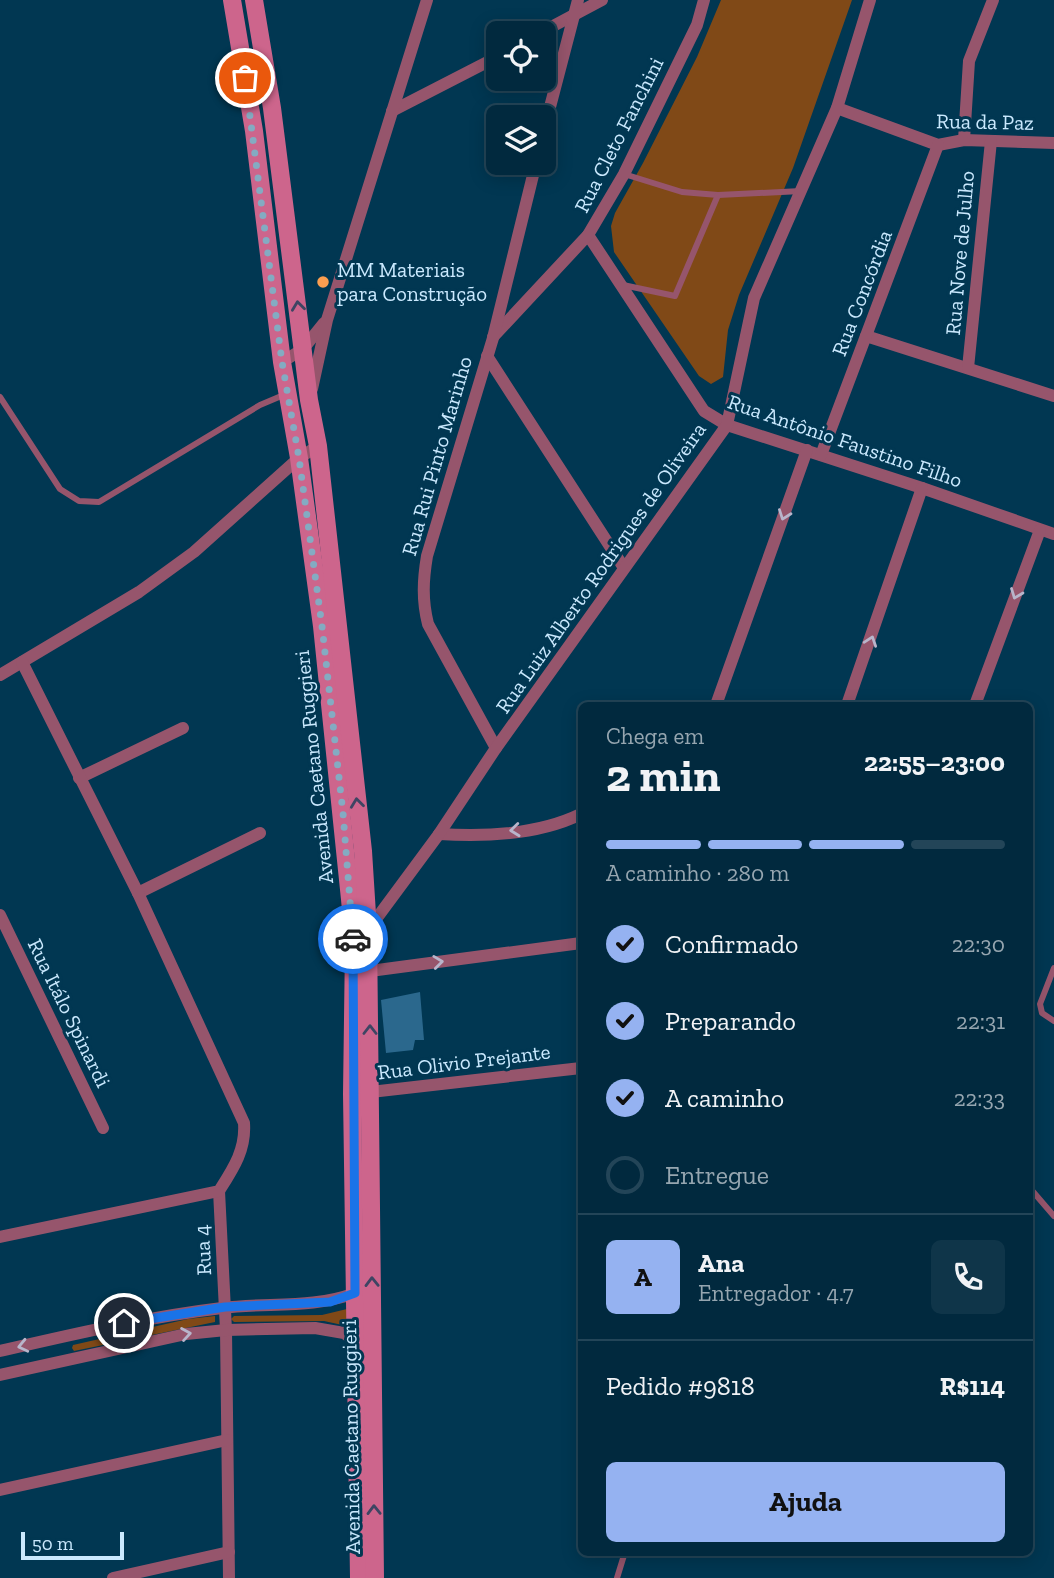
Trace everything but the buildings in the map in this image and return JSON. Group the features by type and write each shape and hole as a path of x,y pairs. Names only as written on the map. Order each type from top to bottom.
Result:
{"main road":[{"name":"Avenida Caetano Ruggieri","path":"232,0 254,131 282,362 299,458 322,626 345,837 354,944 361,1093 375,1578"},
{"name":"Avenida Caetano Ruggieri","path":"254,0 272,108 309,400 318,446 363,851 369,930 370,971 361,1093 355,1293 359,1578"}],"street":[{"path":"309,400 327,320 426,0"},
{"path":"550,105 578,0"},
{"path":"556,24 601,0"},
{"name":"Rua Cleto Fanchini","path":"492,338 588,235 624,174 697,25 704,0"},
{"name":"Rua Luiz Alberto Rodrigues de Oliveira","path":"369,930 727,425 754,298 837,108 870,0"},
{"path":"964,140 969,61 993,0"},
{"path":"392,111 486,63"},
{"name":"Rua da Paz","path":"837,108 938,145 964,140 1054,143"},
{"name":"Rua Nove de Julho","path":"968,368 991,141"},
{"name":"Rua Concórdia","path":"821,455 938,145"},
{"name":"Rua Rui Pinto Marinho","path":"496,748 428,624 424,608 423,580 427,556 492,338 533,175"},
{"name":"Rua Antônio Faustino Filho","path":"588,235 704,411 727,425 1054,534"},
{"path":"282,362 303,348 327,320"},
{"path":"866,336 1054,396"},
{"path":"487,356 624,568"},
{"path":"0,675 139,592 194,552 299,458 318,446"},
{"path":"717,702 807,450"},
{"path":"848,702 922,488"},
{"path":"976,702 1040,530"},
{"path":"0,1237 219,1191 243,1149 244,1123 138,894 22,662"},
{"path":"79,778 183,728"},
{"path":"439,834 463,836 545,827 578,815"},
{"path":"138,894 260,833"},
{"name":"Rua Itálo Spinardi","path":"0,915 103,1128"},
{"path":"370,971 578,943"},
{"name":"Rua Olivio Prejante","path":"361,1093 578,1068"},
{"name":"Rua 4","path":"219,1191 226,1330 229,1578"},
{"path":"0,1351 145,1318 225,1307 330,1302 355,1293"},
{"path":"0,1375 186,1334 226,1330 315,1328 344,1334 356,1342"},
{"path":"59,1337 65,1361"},
{"path":"0,1490 227,1440"},
{"path":"113,1578 229,1552"}],"lane":[{"path":"624,174 682,192 718,195 802,191"},
{"path":"621,284 675,296 718,195"},
{"path":"0,397 60,489 79,500 99,502 123,490 260,405 288,393"},
{"path":"1054,968 1040,1004 1042,1013 1054,1021"},
{"path":"1033,1192 1054,1216"},
{"path":"617,1578 624,1556"}],"shaded area":[{"path":"721,0 852,0 793,168 739,295 728,330 723,377 711,384 699,376 614,252 611,226 615,213 697,57"},
{"path":"347,1309 347,1326 324,1321 234,1322 231,1319 234,1316 322,1315"},
{"path":"215,1316 215,1322 74,1351 72,1348 73,1345 188,1319"}],"way so far":[{"path":"245,78 282,362 299,458 322,626 343,813 353,939"}],"place":[{"name":"MM Materiais para Construção","path":"323,282"}],"route":[{"path":"124,1323 225,1307 330,1302 355,1293 353,939"}]}
